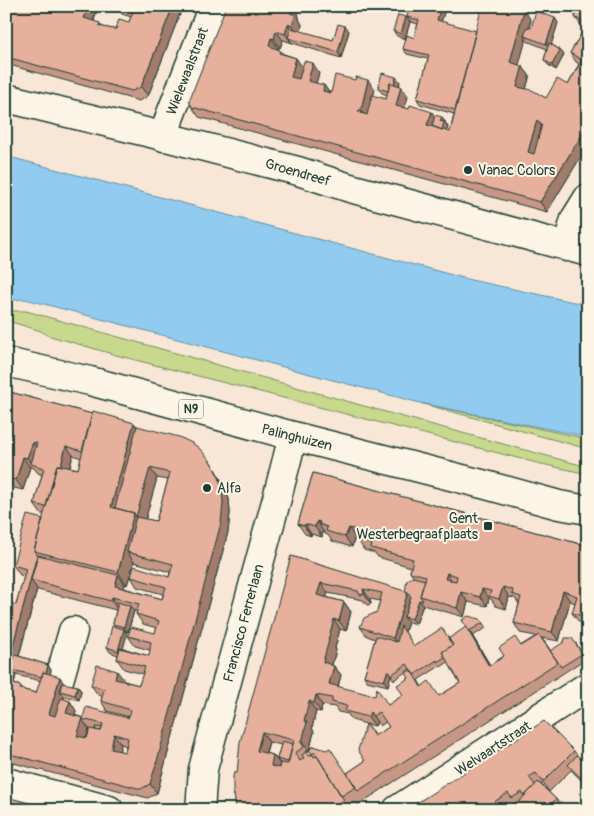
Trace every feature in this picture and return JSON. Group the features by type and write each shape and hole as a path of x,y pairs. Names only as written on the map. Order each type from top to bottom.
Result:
{"street":[{"name":"Wielewaalstraat","path":"164,137 170,116 212,6"},
{"name":"Groendreef","path":"6,98 298,171 350,188 578,250"},
{"path":"578,250 575,219 588,198"},
{"name":"Palinghuizen","path":"6,362 90,381 293,436 486,484 559,505 588,510"},
{"name":"Francisco Ferrerlaan","path":"200,810 203,769 293,436"},
{"path":"58,684 73,631"},
{"name":"Welvaartstraat","path":"397,810 588,686"},
{"path":"6,782 33,779 109,810"}],"green space":[{"path":"26,311 588,467 588,474 537,463 116,355 6,321 6,313"},
{"path":"420,403 588,439 588,449"}],"water":[{"path":"6,156 471,280 588,305 588,437 420,403 25,299 6,301"}],"building":[{"path":"6,6 82,6 88,8 84,18 100,23 99,26 116,29 119,19 129,22 133,11 120,6 173,6 141,87 132,91 6,57"},
{"path":"82,6 93,6 91,12 88,8"},
{"path":"226,6 293,7 290,13 296,15 292,25 288,24 285,34 276,31 274,39 271,38 269,46 280,50 279,53 296,58 291,77 299,79 304,61 313,63 308,81 324,85 323,91 331,93 335,75 355,80 356,77 368,80 361,110 358,112 367,115 372,95 386,99 390,83 401,86 396,106 409,109 410,105 432,112 427,125 450,132 482,6 510,6 524,10 510,62 522,66 517,87 532,90 546,98 557,79 568,85 582,60 570,53 587,24 588,125 540,202 192,107 189,101","holes":["537,120 542,124 534,154 528,152"]},
{"path":"410,6 441,6 437,20 476,31 455,110 417,99 429,55 403,49 407,35 414,38 419,20 407,17"},
{"path":"578,6 588,6 585,23 575,17"},
{"path":"536,11 555,18 546,44 524,36 527,27 531,28"},
{"path":"398,15 406,17 401,34 393,31"},
{"path":"338,24 345,26 338,52 288,38 291,28 333,40"},
{"path":"549,43 560,50 552,65 544,60"},
{"path":"382,73 396,77 394,84 390,83 388,91 378,88"},
{"path":"435,115 442,117 440,121 444,122 442,130 432,126"},
{"path":"6,391 92,414 82,451 66,446 61,465 57,465 46,507 34,504 44,468 31,464 37,443 33,442 27,458 23,457 16,480 7,478 9,469 6,468"},
{"path":"93,411 134,423 111,507 134,513 118,572 34,551 57,465 78,469"},
{"path":"137,426 179,437 192,443 209,459 219,477 223,503 221,523 157,761 150,784 141,789 6,753 6,686 12,687 13,684 21,686 20,689 36,693 43,672 60,677 49,714 55,716 61,698 70,701 66,713 83,718 86,707 128,718 131,710 101,701 104,689 91,685 97,665 117,671 115,679 139,685 145,667 117,659 120,648 149,656 151,642 128,636 131,627 155,633 159,621 136,614 139,604 112,597 111,601 31,580 38,555 118,575 115,586 162,599 166,587 131,577 134,566 169,577 173,564 127,552 136,517 134,513 115,508","holes":["150,468 170,473 156,521 136,517","83,719 103,724 101,731 90,729 87,738 77,736","114,734 128,738 125,752 111,749"]},
{"path":"313,473 588,546 588,617 572,613 577,596 563,591 552,632 514,623 521,597 512,594 513,590 503,587 499,599 489,596 491,591 482,589 480,597 461,592 457,608 420,596 426,576 410,572 413,559 371,548 372,544 358,540 359,535 355,534 357,530 349,528 345,537 326,531 327,527 319,524 320,522 317,521 315,527 298,524","holes":["447,573 457,576 456,581 445,579"]},
{"path":"27,515 43,519 34,551 37,555 8,664 6,664 6,602 16,605 26,569 13,565"},
{"path":"291,556 408,592 393,638 360,627 364,618 377,612 382,593 363,589 364,594 360,595 358,591 321,583 317,595 344,602 339,621 334,619 323,662 334,666 329,684 375,696 377,688 388,705 403,695 397,685 409,678 406,673 411,670 421,687 429,681 439,696 460,683 442,652 453,645 448,639 466,627 489,666 504,656 499,648 515,637 521,646 539,635 558,662 358,791 347,773 365,761 358,750 366,724 374,736 389,727 379,712 373,716 370,712 368,717 345,711 347,706 332,702 332,698 316,695 314,703 309,701 304,721 307,722 302,742 300,741 304,747 295,753 300,761 304,758 302,755 306,752 309,756 312,754 314,757 317,756 344,800 328,810 236,810 233,794 233,776 234,773 237,773 240,742","holes":["262,732 294,740 288,764 280,763 279,768 271,766 273,755 257,751"]},
{"path":"413,577 425,580 420,596 423,601 419,600 412,619 404,617 411,597 408,592 405,592 407,580"},
{"path":"118,602 130,606 124,627 113,624"},
{"path":"468,616 480,619 483,623 469,631 462,620"},
{"path":"112,626 124,629 118,651 107,647"},
{"path":"401,626 414,646 442,628 453,645 442,652 445,657 414,675 407,664 391,675 388,670 384,681 364,676 376,636 397,642"},
{"path":"565,638 572,638 582,654 561,667 550,651 564,642"},
{"path":"15,655 48,665 46,673 43,672 42,677 12,670 10,681 6,680 6,668 11,669"},
{"path":"62,683 78,686 75,695 60,691"},
{"path":"544,721 574,751 543,782 536,773 529,777 535,785 524,796 522,792 512,798 508,793 494,802 499,810 406,810"},
{"path":"96,727 102,728 101,731 95,730"},
{"path":"282,741 293,744 288,762 277,759"},
{"path":"314,746 326,750 330,748 356,787 341,796 315,752 312,754 309,750"},
{"path":"577,755 588,766 588,785 568,765"},
{"path":"538,782 556,799 545,810 511,810"},
{"path":"6,797 56,810 6,810"}],"place":[{"name":"Vanac Colors","path":"468,170"},
{"name":"Alfa","path":"207,488"},
{"name":"Gent Westerbegraafplaats","path":"488,526"}]}
